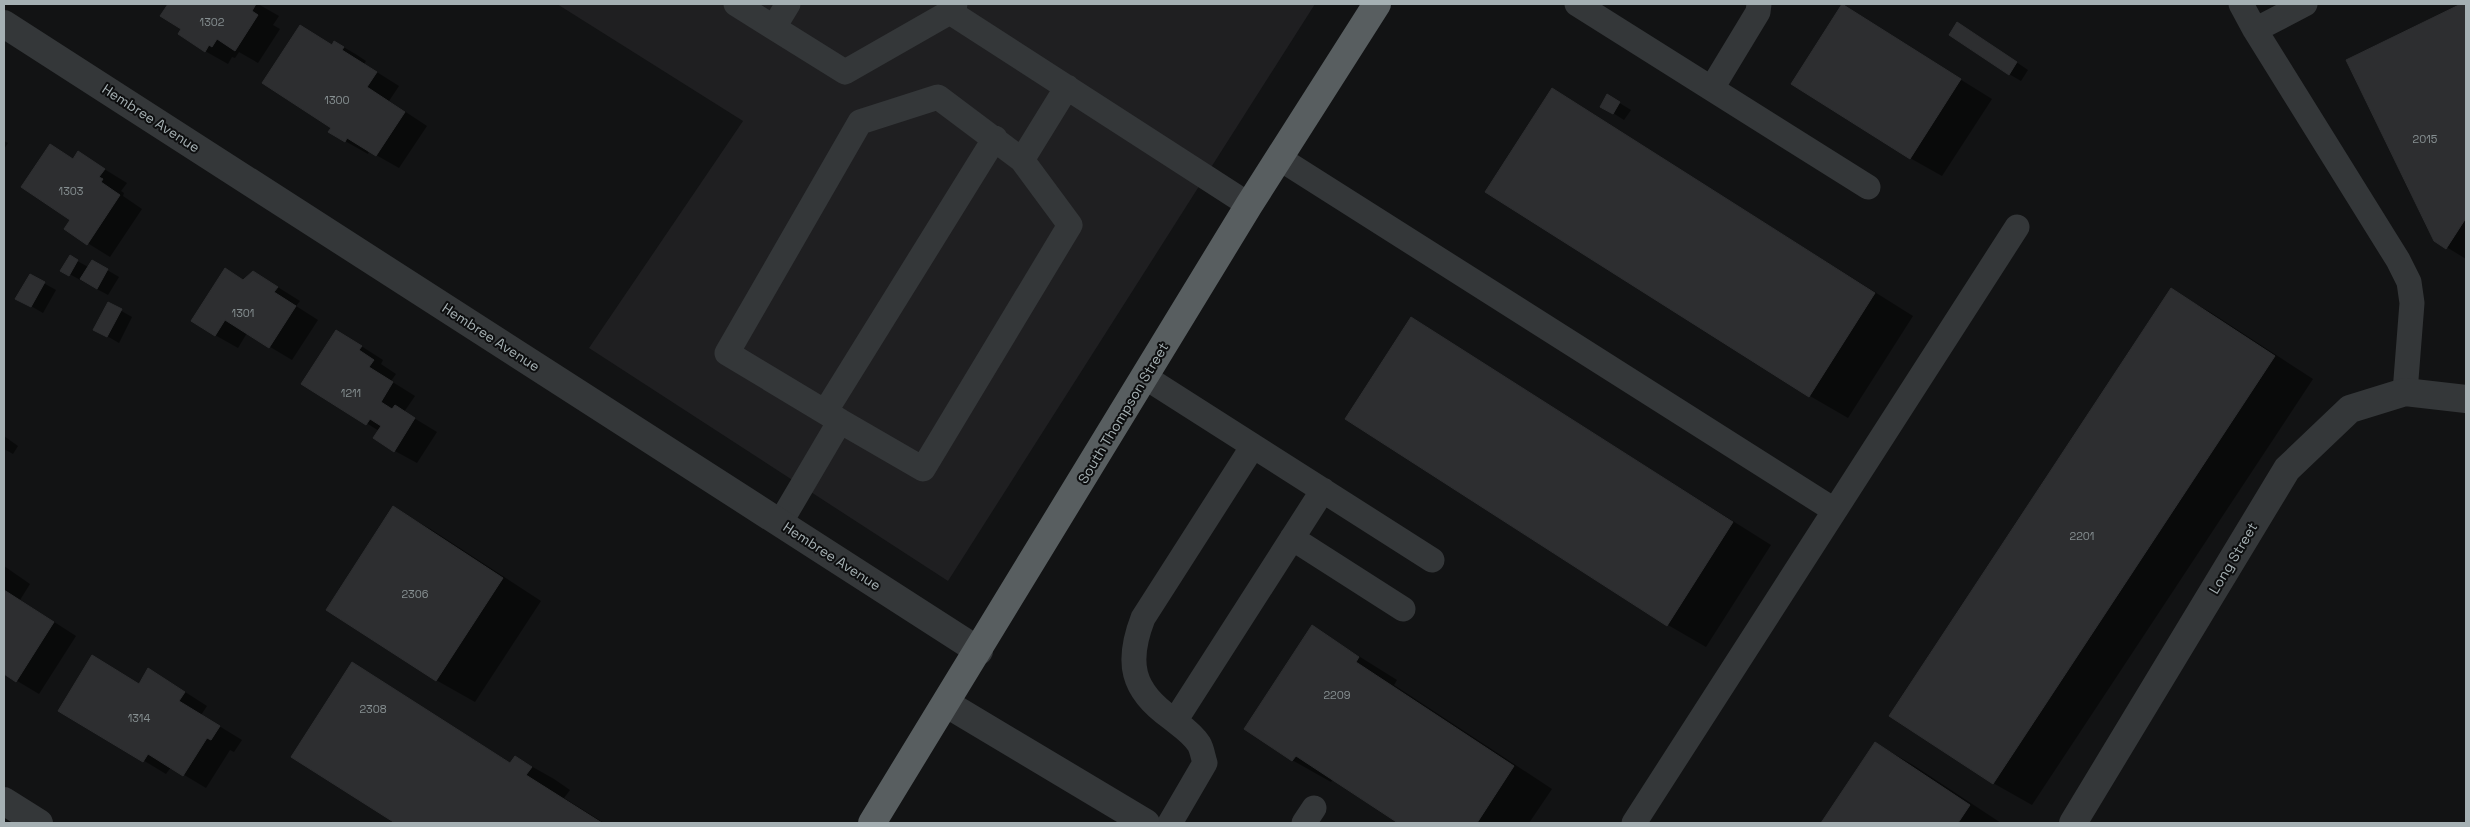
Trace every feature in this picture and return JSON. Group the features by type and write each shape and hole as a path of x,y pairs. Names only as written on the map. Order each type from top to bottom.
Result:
{"highway":[{"name":"South Thompson Street","path":"872,823 979,651 1250,205 1377,4"}],"street":[{"name":"Hembree Avenue","path":"4,24 979,651"},
{"name":"Long Street","path":"2073,823 2287,469 2350,409 2405,392 2466,399"},
{"path":"946,704 1146,823"}],"lane":[{"path":"736,4 845,72 952,8 1067,87 1250,205"},
{"path":"774,27 788,4"},
{"path":"1577,4 1868,187"},
{"path":"1712,88 1758,12 1759,4"},
{"path":"2241,4 2255,30 2398,260 2409,282 2412,303 2405,392"},
{"path":"2255,30 2305,4"},
{"path":"1022,160 1067,87"},
{"path":"938,97 996,138 1022,160 1070,225 923,468 727,353 860,122 938,97"},
{"path":"780,523 833,416 996,138"},
{"path":"1279,158 1834,510"},
{"path":"1634,823 2017,227"},
{"path":"1145,377 1432,560"},
{"path":"1170,823 1205,763 1200,745 1190,732 1150,702 1139,686 1132,663 1135,639 1143,618 1253,446"},
{"path":"1175,721 1323,490"},
{"path":"1292,538 1403,608"}],"shaded area":[{"path":"557,4 1315,4 948,581 589,348 743,121"}],"building":[{"path":"168,4 256,4 252,11 258,15 235,51 217,39 212,47 209,45 205,52 178,34 181,29 160,16"},
{"path":"1842,4 1961,79 1910,159 1791,84"},
{"path":"2461,4 2466,4 2466,218 2446,249 2434,241 2346,60"},
{"path":"1957,22 2017,62 2009,75 1949,35"},
{"path":"300,25 332,45 334,41 344,47 342,50 377,72 367,87 405,112 376,156 347,138 345,142 328,132 331,128 262,83"},
{"path":"1552,88 1875,293 1809,397 1485,192"},
{"path":"1607,94 1620,102 1613,114 1600,107"},
{"path":"50,144 73,159 78,151 105,169 99,177 103,179 101,182 120,195 87,245 64,229 70,220 21,187"},
{"path":"70,255 78,260 69,276 60,271"},
{"path":"92,260 108,269 97,289 80,279"},
{"path":"225,268 243,280 253,271 278,287 274,292 296,306 269,348 225,320 215,336 191,321"},
{"path":"30,274 45,282 31,307 15,299"},
{"path":"2171,288 2275,356 1993,784 1889,716"},
{"path":"108,302 122,309 107,337 93,330"},
{"path":"1411,317 1733,522 1667,626 1345,419"},
{"path":"336,330 362,346 359,350 374,360 369,367 393,382 381,402 392,409 395,405 415,418 394,452 373,438 381,426 370,419 366,425 301,384"},
{"path":"393,506 503,578 436,681 326,610"},
{"path":"4,590 54,622 16,682 4,674"},
{"path":"1312,625 1359,657 1356,662 1514,766 1477,823 1398,823 1296,756 1292,761 1244,729"},
{"path":"92,655 139,684 148,668 185,692 179,701 220,726 211,740 207,738 183,776 148,754 143,762 58,711"},
{"path":"352,662 510,763 515,756 532,767 526,775 602,823 395,823 291,757"},
{"path":"1875,742 1970,805 1958,823 1821,823"}]}
